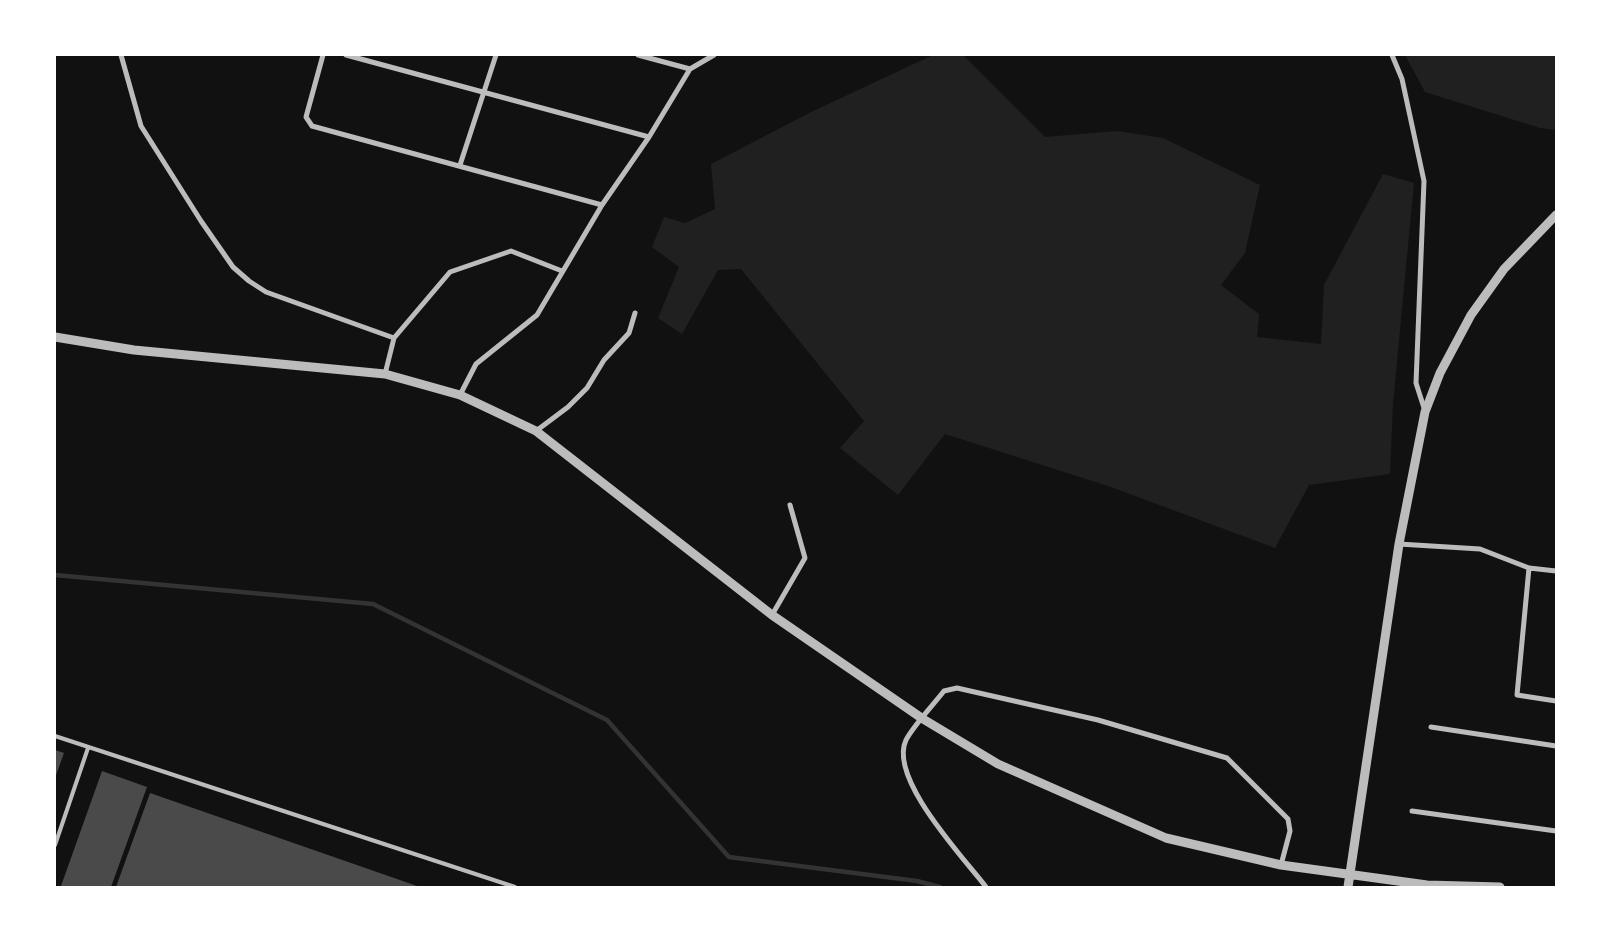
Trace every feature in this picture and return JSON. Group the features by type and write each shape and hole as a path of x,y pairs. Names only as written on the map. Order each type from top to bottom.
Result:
{"street":[{"path":"121,55 141,126 200,221 233,267 248,282 266,292 394,338"},
{"path":"323,55 306,117 312,126 602,204"},
{"path":"346,55 484,94 649,137"},
{"path":"460,165 496,55"},
{"path":"638,55 690,69"},
{"path":"460,395 476,364 537,315 602,204 649,137 690,69 714,55"},
{"path":"1392,55 1402,79 1424,181 1416,383 1425,412"},
{"path":"1348,887 1399,544 1425,412 1440,373 1471,315 1504,269 1556,215"},
{"path":"385,374 394,338 450,272 511,251 562,271"},
{"path":"536,431 568,407 587,388 604,360 629,333 635,313"},
{"path":"55,337 134,350 385,374 460,395 536,431 772,615 923,719 998,764 1166,838 1281,865 1427,886 1500,887"},
{"path":"772,615 805,558 790,505"},
{"path":"1399,544 1480,549 1529,568 1556,571"},
{"path":"1529,568 1517,695 1556,701"},
{"path":"986,887 916,796 904,765 906,740 944,690 957,688 1098,720 1227,758 1288,819 1290,831 1281,865"},
{"path":"1431,727 1556,746"},
{"path":"1412,811 1556,832"}],"lane":[{"path":"55,736 515,887"},
{"path":"55,845 88,748"}],"shaded area":[{"path":"933,55 963,55 1045,137 1117,131 1163,138 1260,185 1245,253 1221,285 1259,314 1257,337 1321,344 1324,285 1383,174 1414,183 1393,404 1390,474 1309,485 1275,548 1111,487 945,434 898,495 840,448 864,421 741,269 718,270 682,334 658,318 679,267 652,247 664,217 685,223 715,209 711,164 811,112"},
{"path":"1405,55 1556,55 1556,130 1540,128 1425,92"}],"building":[{"path":"55,750 64,753 55,778"},
{"path":"102,771 147,787 111,887 63,887 61,886"},
{"path":"150,793 420,887 116,887"}],"waterway":[{"path":"55,575 373,604 607,720 729,857 917,881 940,887"}]}
